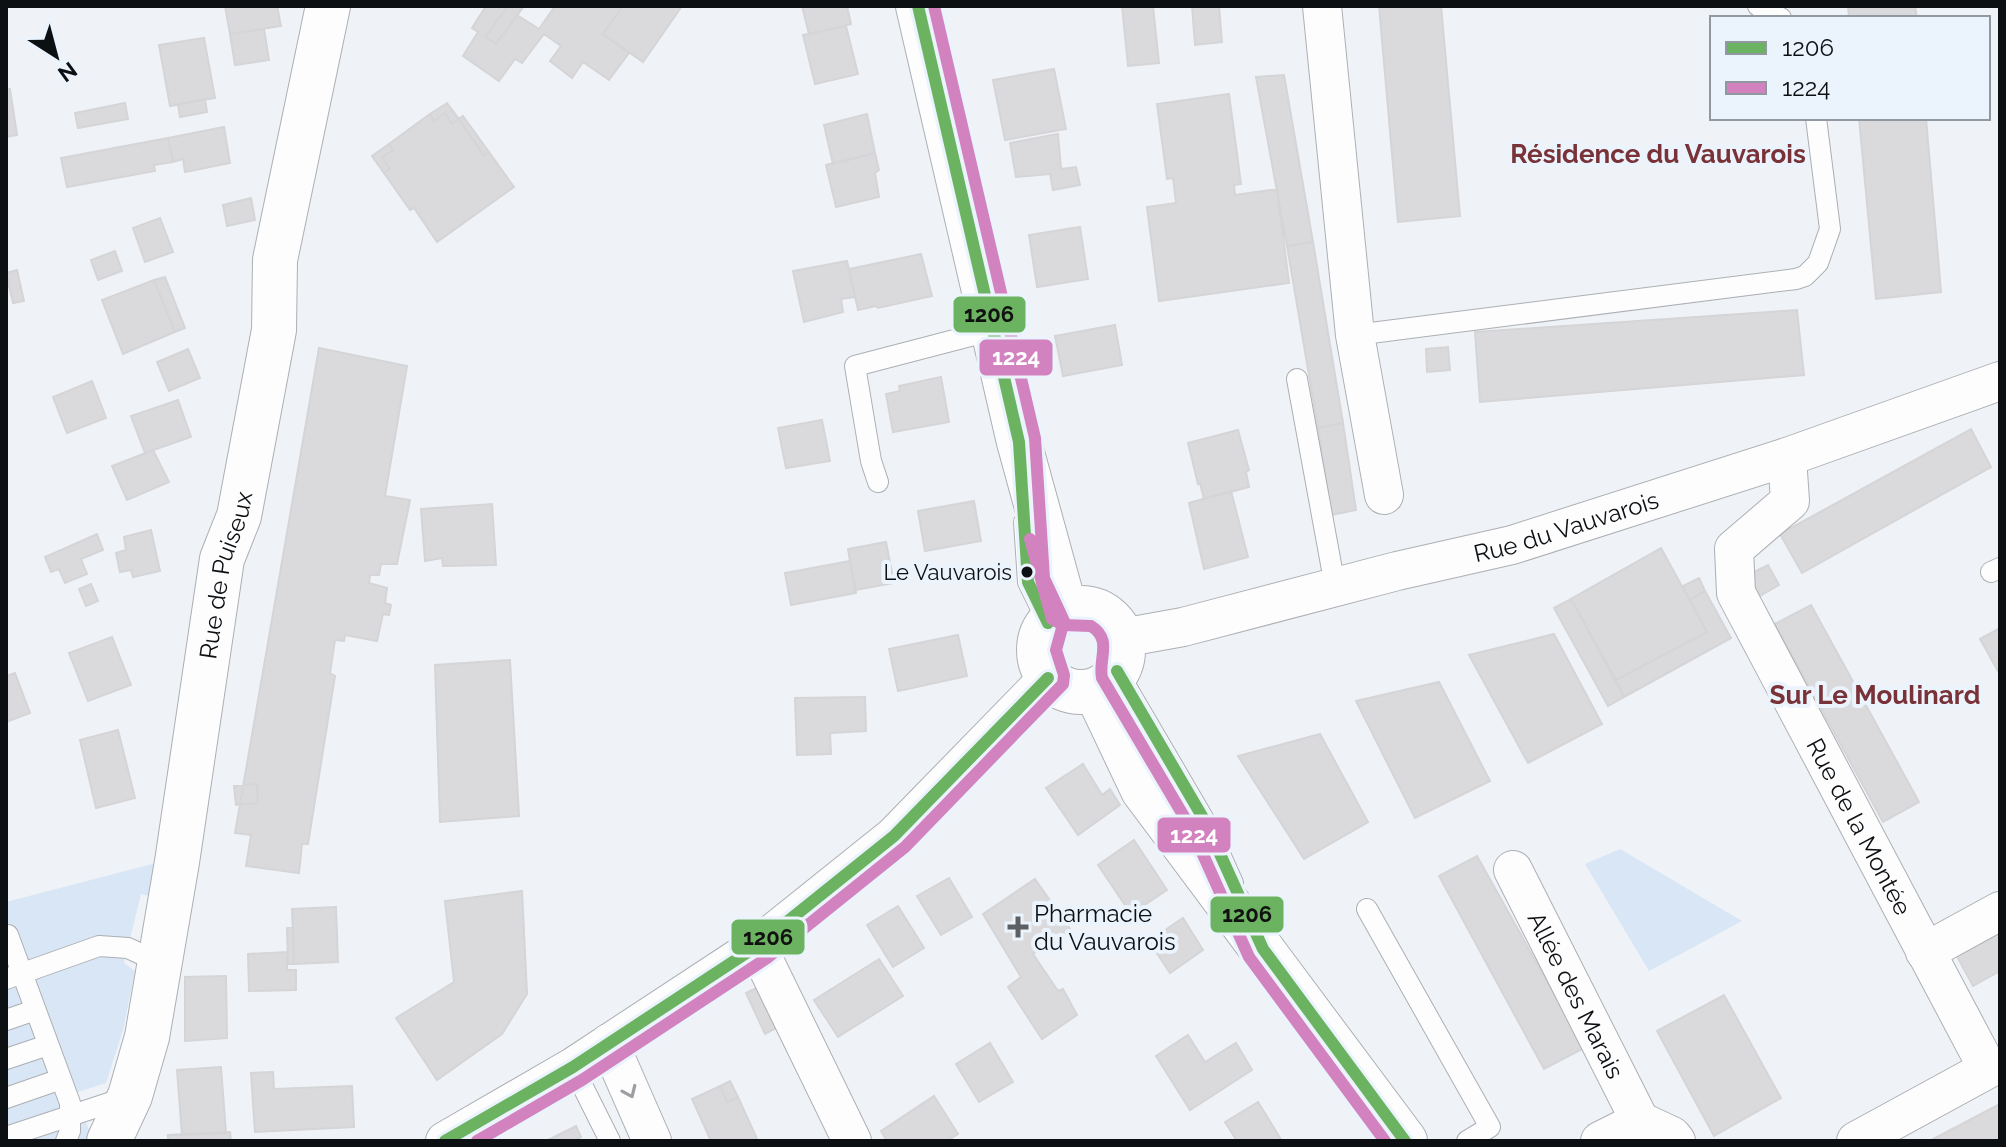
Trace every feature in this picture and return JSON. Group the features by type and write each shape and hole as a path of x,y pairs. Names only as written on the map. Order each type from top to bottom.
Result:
{"street":[{"name":"Rue de Puiseux","path":"109,1141 130,1096 147,1037 222,559 239,516 274,330 275,260 328,6"},
{"path":"918,6 1057,616"},
{"path":"1322,6 1355,335 1384,495"},
{"name":"Rue du Vauvarois","path":"1112,667 1183,627 1335,586 1512,545 1787,457 2000,381"},
{"name":"Rue de la Montée","path":"1787,457 1790,501 1734,549 1736,593 1925,952 1994,1066 1856,1141"},
{"path":"1112,667 1076,692 1064,689 1048,678 1039,660 1040,637 1057,616 1084,608 1102,613 1111,620 1112,667 1143,790 1405,1141"},
{"path":"445,1141 573,1067 757,946 894,836 1048,678"},
{"name":"Allée des Marais","path":"1513,870 1640,1121"},
{"path":"1925,952 2000,911"},
{"path":"757,946 852,1141"},
{"path":"609,1043 652,1141"},
{"path":"1600,1141 1640,1121 1672,1136 1676,1141"}],"lane":[{"path":"1758,6 1777,16"},
{"path":"1355,335 1805,276 1818,263 1830,229 1816,120"},
{"path":"878,482 871,461 855,366 993,330"},
{"path":"1297,379 1335,586"},
{"path":"1367,909 1490,1127 1467,1141"},
{"path":"6,936 14,976 35,1010 70,1103 70,1131 66,1141"},
{"path":"14,976 99,946 128,948 160,963"},
{"path":"6,1020 35,1010"},
{"path":"6,1059 48,1045"},
{"path":"573,1067 610,1141"},
{"path":"6,1098 61,1079"},
{"path":"6,1137 130,1096"}],"shaded area":[{"path":"1620,849 1742,921 1649,971 1585,864"},
{"path":"156,863 149,896 141,894 124,963 135,971 123,1030 106,1083 75,1093 90,1132 86,1141 6,1141 6,902"}],"building":[{"path":"225,6 277,6 281,26 230,34"},
{"path":"486,6 508,6 485,37 496,44 517,15 539,29 555,6 623,6 603,34 629,53 609,80 583,62 572,78 550,61 561,46 544,34 522,63 515,59 499,81 463,56 478,32 472,28"},
{"path":"508,6 524,6 496,44 485,37"},
{"path":"623,6 682,6 643,62 603,34"},
{"path":"802,6 847,6 851,24 809,34"},
{"path":"1122,6 1153,6 1159,63 1128,66"},
{"path":"1192,6 1219,6 1222,42 1195,45"},
{"path":"1379,6 1441,6 1460,216 1398,222"},
{"path":"1848,6 1915,6 1917,16 1849,16"},
{"path":"846,26 858,74 815,84 803,35"},
{"path":"264,29 269,60 235,65 230,34"},
{"path":"204,38 215,98 170,106 159,45"},
{"path":"1054,69 1066,129 1005,140 993,80"},
{"path":"1284,75 1313,242 1287,246 1256,77"},
{"path":"10,89 17,135 6,137 6,90"},
{"path":"1229,94 1241,184 1234,185 1235,195 1277,189 1289,283 1159,301 1147,207 1176,203 1173,178 1167,179 1157,104"},
{"path":"205,99 207,112 180,117 178,104"},
{"path":"125,103 128,119 78,128 75,113"},
{"path":"447,103 459,119 452,124 445,113 434,121 430,114"},
{"path":"445,113 452,124 459,119 484,156 489,152 514,187 437,242 414,208 410,210 384,173 390,168 382,158 393,150 389,144 430,114 434,121"},
{"path":"867,114 875,153 833,164 824,125"},
{"path":"463,116 489,152 484,156 459,119"},
{"path":"1859,120 1926,120 1941,292 1876,299"},
{"path":"224,127 230,163 185,172 183,159 173,162 168,138"},
{"path":"1058,134 1061,169 1076,167 1080,185 1053,190 1050,174 1016,177 1010,143"},
{"path":"168,138 173,162 154,165 155,171 67,187 61,158"},
{"path":"389,144 393,150 382,158 390,168 384,173 372,156"},
{"path":"875,153 879,170 875,173 879,197 836,207 826,165"},
{"path":"251,198 255,220 227,226 223,205"},
{"path":"160,218 173,252 145,262 133,228"},
{"path":"1080,227 1088,279 1037,287 1029,235"},
{"path":"1313,242 1343,423 1318,428 1287,246"},
{"path":"115,251 122,271 98,280 91,260"},
{"path":"921,254 932,296 858,310 849,269"},
{"path":"847,261 855,297 841,299 843,312 804,322 793,271"},
{"path":"17,270 24,301 13,303 6,273"},
{"path":"165,277 185,328 175,332 154,280"},
{"path":"154,280 175,332 123,354 102,300"},
{"path":"1797,310 1804,375 1480,402 1475,332"},
{"path":"1115,325 1122,365 1063,376 1055,336"},
{"path":"1448,347 1450,370 1427,372 1426,349"},
{"path":"319,348 407,366 385,496 410,500 397,564 381,564 379,575 370,575 369,583 387,588 385,603 391,605 389,615 383,614 377,641 345,635 344,641 335,640 330,673 335,676 308,844 302,844 299,873 246,866 251,835 235,833"},
{"path":"188,349 200,378 169,391 157,362"},
{"path":"941,377 949,422 893,432 886,394 900,391 899,386"},
{"path":"92,381 106,418 67,433 53,397"},
{"path":"178,400 191,437 145,453 131,416"},
{"path":"822,420 830,461 786,468 778,428"},
{"path":"1343,423 1356,510 1331,515 1318,428"},
{"path":"1971,429 1991,467 1802,573 1780,534"},
{"path":"1238,430 1249,470 1246,472 1249,487 1204,499 1188,443"},
{"path":"153,450 169,482 127,500 112,466"},
{"path":"1231,491 1248,557 1204,569 1189,503"},
{"path":"974,501 981,541 925,551 918,511"},
{"path":"492,504 496,565 443,566 442,558 425,561 421,509"},
{"path":"151,530 160,571 133,577 131,570 120,572 116,553 126,550 124,537"},
{"path":"97,534 103,550 81,559 87,574 65,583 59,569 51,572 45,557"},
{"path":"886,542 894,583 855,590 848,549"},
{"path":"1661,548 1707,632 1616,680 1571,599"},
{"path":"850,561 856,593 791,605 785,573"},
{"path":"1768,565 1779,585 1760,596 1748,575"},
{"path":"1699,578 1705,591 1690,600 1683,586"},
{"path":"91,584 98,601 86,606 79,589"},
{"path":"1705,591 1731,638 1624,697 1616,680 1707,632 1690,600"},
{"path":"1571,599 1624,697 1608,706 1554,608"},
{"path":"1811,605 1919,802 1883,822 1775,624"},
{"path":"2000,628 2000,675 1980,639"},
{"path":"1554,634 1602,724 1528,763 1469,655"},
{"path":"958,635 967,676 898,691 889,649"},
{"path":"112,637 131,685 88,701 69,653"},
{"path":"510,660 519,816 440,822 435,665"},
{"path":"15,673 30,713 6,722 6,676"},
{"path":"1439,682 1490,781 1415,818 1356,701"},
{"path":"865,697 866,731 830,733 831,754 797,755 795,698"},
{"path":"118,730 135,798 96,808 80,740"},
{"path":"1320,734 1368,822 1304,859 1238,756"},
{"path":"1083,764 1102,795 1110,789 1120,805 1078,835 1046,788"},
{"path":"257,784 258,803 236,805 234,786"},
{"path":"1134,840 1167,890 1131,914 1098,865"},
{"path":"1477,856 1584,1048 1544,1069 1439,876"},
{"path":"949,878 972,917 941,935 917,896"},
{"path":"1035,879 1070,929 1033,954 1058,991 1063,989 1077,1015 1042,1039 1008,987 1021,977 983,914"},
{"path":"522,891 527,994 502,1034 437,1080 396,1018 454,982 445,901"},
{"path":"898,906 924,948 893,967 867,925"},
{"path":"336,907 338,962 294,964 292,909"},
{"path":"1183,918 1203,950 1170,973 1149,941"},
{"path":"2000,926 2000,971 1973,986 1954,951"},
{"path":"293,927 294,964 288,964 287,928"},
{"path":"287,952 287,970 296,970 296,990 249,991 248,954"},
{"path":"879,959 903,996 838,1037 814,1000"},
{"path":"226,976 227,1038 185,1041 185,977"},
{"path":"765,984 784,1024 765,1034 746,993"},
{"path":"1724,995 1781,1098 1714,1136 1657,1031"},
{"path":"1188,1035 1205,1062 1236,1043 1252,1070 1190,1110 1156,1056"},
{"path":"990,1043 1013,1082 979,1102 956,1064"},
{"path":"221,1067 226,1133 182,1135 177,1070"},
{"path":"273,1072 274,1089 352,1086 354,1127 255,1132 251,1073"},
{"path":"730,1081 738,1097 727,1102 720,1086"},
{"path":"720,1086 727,1102 738,1097 758,1141 711,1141 692,1099"},
{"path":"934,1096 958,1134 947,1141 887,1141 881,1131"},
{"path":"1258,1102 1282,1141 1237,1141 1225,1122"},
{"path":"2000,1104 2000,1141 1931,1141 1931,1140"},
{"path":"576,1126 581,1137 573,1141 546,1141"},
{"path":"230,1132 231,1141 168,1141 168,1135"}],"transit line":[{"name":"1206","path":"918,6 1019,442 1028,582 1048,623"},
{"name":"1224","path":"477,1141 582,1080 767,958 905,847 1063,684 1064,675 1056,650 1064,621 1044,578 1035,438 934,6"},
{"name":"1224","path":"1030,539 1052,619 1063,625 1091,626 1098,631 1103,643 1102,678 1192,830 1249,957 1385,1141"},
{"name":"1206","path":"1117,671 1206,823 1263,949 1405,1141"},
{"name":"1206","path":"445,1141 573,1067 757,946 894,836 1048,678"}],"place":[{"name":"Le Vauvarois","path":"1027,572"},
{"name":"Pharmacie du Vauvarois","path":"1018,927"}],"district":[{"name":"Résidence du Vauvarois","path":"1658,154"},
{"name":"Sur Le Moulinard","path":"1875,695"}]}
